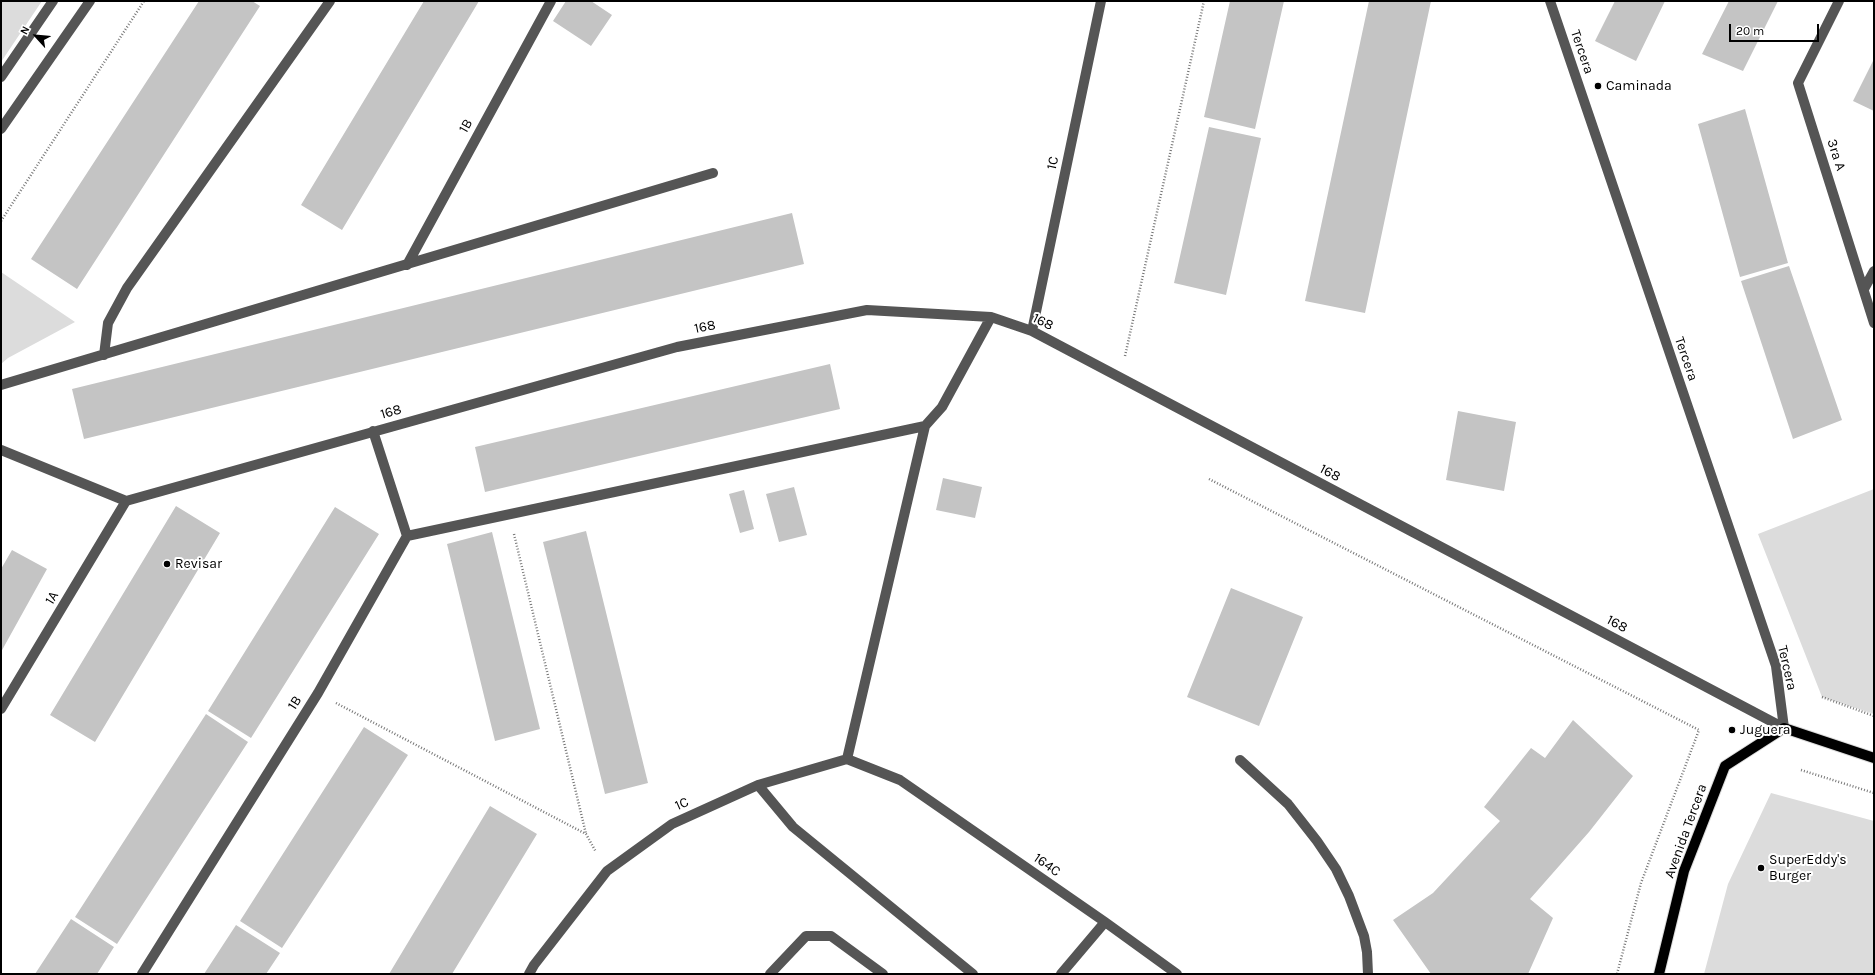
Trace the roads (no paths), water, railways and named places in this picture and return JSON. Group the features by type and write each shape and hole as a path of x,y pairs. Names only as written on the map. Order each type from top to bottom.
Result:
{"main road":[{"name":"168","path":"1784,728 1874,758"},
{"name":"Avenida Tercera","path":"1658,974 1684,871 1725,766 1784,728"}],"street":[{"path":"1,77 53,1"},
{"path":"1,129 90,1"},
{"path":"104,355 108,323 127,288 330,1"},
{"name":"1B","path":"407,265 551,1"},
{"name":"1C","path":"1032,331 1101,1"},
{"name":"Tercera","path":"1550,1 1776,666 1784,728"},
{"name":"3ra A","path":"1839,1 1798,83 1874,323"},
{"path":"1,386 713,173"},
{"path":"1864,289 1874,271"},
{"name":"168","path":"126,502 373,431 677,347 867,310 991,317 1032,331 1784,728"},
{"path":"847,759 924,426 942,407 991,317"},
{"path":"373,431 407,536 924,426"},
{"path":"1,450 126,502"},
{"name":"1A","path":"1,709 126,502"},
{"name":"1B","path":"142,974 318,693 407,536"},
{"name":"1C","path":"529,974 534,964 607,871 672,824 758,785 847,759"},
{"name":"164C","path":"847,759 900,780 1105,922 1177,974"},
{"path":"1240,760 1288,804 1317,841 1336,869 1349,896 1364,936 1367,952 1368,974"},
{"path":"758,785 793,828 974,974"},
{"path":"1061,974 1105,922"},
{"path":"770,974 806,936 831,936 883,974"}],"place":[{"name":"Caminada","path":"1598,86"},
{"name":"Revisar","path":"167,564"},
{"name":"Juguera","path":"1732,730"},
{"name":"SuperEddy's Burger","path":"1761,868"}]}
